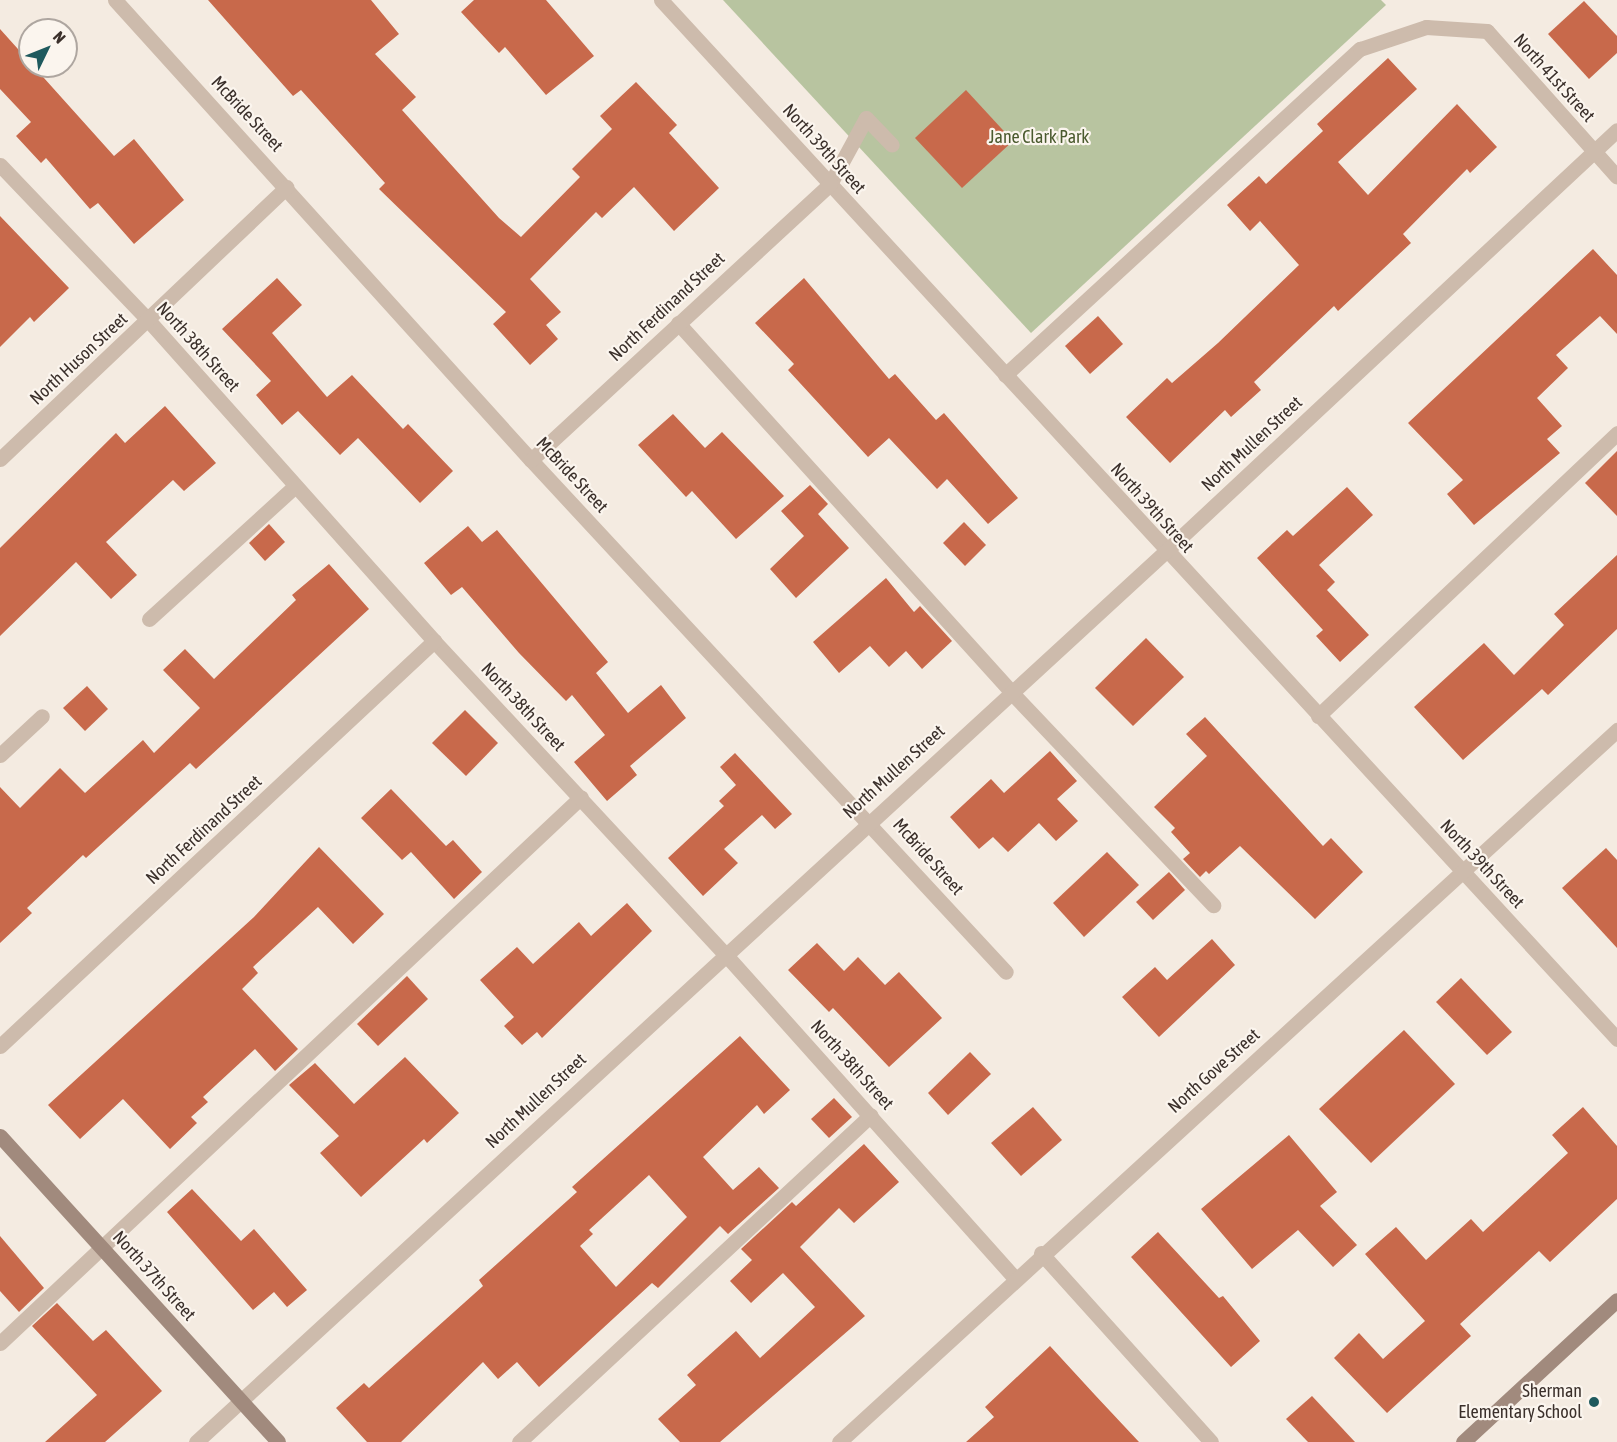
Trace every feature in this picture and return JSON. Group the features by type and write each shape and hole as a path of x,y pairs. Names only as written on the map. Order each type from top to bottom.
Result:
{"street":[{"name":"McBride Street","path":"115,0 287,187 531,460 1006,972"},
{"name":"North 39th Street","path":"661,0 1165,552 1617,1039"},
{"name":"North 41st Street","path":"1005,375 1359,50 1426,27 1487,32 1617,177"},
{"name":"North Ferdinand Street","path":"531,460 830,184 866,118 892,145"},
{"name":"North Mullen Street","path":"196,1442 724,954 1165,552 1617,130"},
{"name":"North 38th Street","path":"0,165 149,321 434,641 581,797 871,1115 1015,1278"},
{"name":"North Huson Street","path":"0,459 149,321 287,187"},
{"path":"678,323 1011,692 1213,905"},
{"path":"1318,716 1617,433"},
{"path":"149,619 295,486"},
{"name":"North Ferdinand Street","path":"0,1046 434,641"},
{"path":"0,755 42,716"},
{"name":"North Gove Street","path":"838,1442 1041,1253 1464,874 1617,730"},
{"path":"0,1343 581,797"},
{"path":"519,1442 871,1115"},
{"name":"North 37th Street","path":"0,1136 278,1442"},
{"path":"1041,1253 1211,1442"},
{"path":"1463,1442 1617,1300"}],"green space":[{"name":"Jane Clark Park","path":"723,0 1381,0 1386,5 1031,333"}],"building":[{"path":"208,0 371,0 399,34 375,54 416,97 402,110 499,218 521,237 580,177 572,169 612,129 600,116 636,82 677,125 669,133 719,188 674,231 634,187 602,218 596,212 530,279 561,312 546,325 558,339 530,365 493,324 506,312 379,189 385,183 301,90 293,96"},
{"path":"474,0 546,0 594,56 546,95 505,47 499,53 461,12"},
{"path":"1584,1 1617,36 1617,53 1589,79 1548,34"},
{"path":"0,29 18,49 18,78 44,78 114,156 134,139 184,200 134,244 98,203 90,209 46,158 41,163 16,136 31,122 0,89"},
{"path":"1388,58 1417,89 1338,162 1368,195 1457,104 1497,147 1470,173 1467,169 1403,234 1411,243 1338,311 1334,306 1254,382 1261,390 1231,417 1225,410 1170,463 1126,417 1167,378 1172,383 1218,343 1299,265 1260,221 1250,231 1227,205 1259,176 1266,184 1323,131 1317,124"},
{"path":"966,90 1013,141 962,188 915,138"},
{"path":"0,216 69,288 34,322 30,317 0,347"},
{"path":"1593,249 1617,275 1617,334 1600,316 1556,355 1568,368 1537,398 1562,426 1547,439 1560,453 1474,525 1447,494 1463,480 1408,423"},
{"path":"277,278 302,305 272,333 327,397 352,375 403,429 408,424 453,471 420,503 358,438 340,455 298,411 282,425 256,395 271,381 222,329"},
{"path":"804,278 889,379 895,374 936,420 944,413 1018,498 988,524 947,479 937,489 889,438 868,457 788,370 794,364 755,323"},
{"path":"1098,316 1123,344 1090,374 1065,346"},
{"path":"165,406 216,463 184,491 173,480 106,542 137,575 111,599 76,562 0,636 0,548 116,433 125,443"},
{"path":"673,414 705,448 722,432 784,496 736,539 692,491 686,497 638,445"},
{"path":"1617,451 1617,516 1585,483"},
{"path":"810,485 828,504 818,514 849,548 796,598 770,569 804,536 781,511"},
{"path":"1347,487 1373,515 1319,565 1335,582 1327,590 1369,635 1340,662 1316,636 1323,630 1257,558 1287,530 1293,536"},
{"path":"964,522 986,545 965,566 943,543"},
{"path":"269,524 285,542 265,561 249,543"},
{"path":"468,526 482,542 497,530 608,662 596,673 628,713 661,685 686,718 630,766 637,775 607,801 574,762 605,735 572,695 566,701 519,653 462,587 451,595 424,563"},
{"path":"1617,555 1617,629 1548,695 1542,689 1463,760 1414,707 1484,643 1514,675 1564,625 1554,614"},
{"path":"329,564 369,609 196,769 190,763 86,858 83,855 27,908 32,913 0,943 0,787 20,808 60,768 85,793 143,740 154,753 200,708 163,670 185,649 214,679 296,600 292,595"},
{"path":"886,578 914,612 920,606 952,641 922,669 906,651 889,667 870,646 839,673 813,642"},
{"path":"1146,638 1184,677 1133,726 1095,688"},
{"path":"87,686 108,709 85,731 63,708"},
{"path":"465,710 498,743 466,776 432,743"},
{"path":"1205,717 1323,846 1331,838 1363,872 1315,919 1240,846 1209,874 1206,871 1200,877 1183,859 1190,853 1171,832 1175,828 1154,807 1207,756 1186,734"},
{"path":"1050,751 1077,781 1057,799 1078,821 1056,841 1039,823 1008,852 993,837 979,849 950,817 991,779 1004,793"},
{"path":"735,753 792,814 775,829 762,815 724,849 738,863 703,896 668,858 724,806 719,801 736,785 720,767"},
{"path":"391,789 446,846 453,840 482,872 454,899 411,852 402,860 361,818"},
{"path":"319,847 384,914 353,944 318,907 253,967 258,973 242,989 298,1049 275,1071 255,1049 203,1097 208,1102 191,1117 197,1123 170,1149 123,1099 80,1139 48,1105 254,917"},
{"path":"1606,848 1617,860 1617,948 1562,888"},
{"path":"1107,852 1139,885 1084,937 1053,903"},
{"path":"1169,872 1185,890 1153,920 1136,902"},
{"path":"627,903 652,931 542,1038 537,1032 522,1045 504,1026 514,1017 480,980 517,947 533,964 579,922 591,936"},
{"path":"1212,939 1235,965 1159,1037 1122,997 1155,967 1167,980"},
{"path":"817,943 844,971 858,957 885,985 899,972 942,1018 889,1067 833,1008 829,1012 788,970"},
{"path":"407,976 428,999 378,1046 357,1024"},
{"path":"1461,978 1512,1032 1487,1055 1436,1002"},
{"path":"1404,1030 1455,1084 1371,1163 1319,1109"},
{"path":"740,1036 790,1090 764,1114 757,1105 703,1157 733,1190 759,1167 779,1188 728,1234 720,1226 658,1288 652,1283 539,1387 517,1362 498,1379 483,1362 401,1442 367,1442 336,1408 364,1383 369,1388 483,1286 479,1280 577,1192 572,1187","holes":["649,1175 687,1217 616,1287 580,1246 593,1234 589,1230"]},
{"path":"970,1052 991,1074 948,1115 928,1093"},
{"path":"405,1057 459,1113 427,1143 424,1139 361,1197 320,1153 339,1136 289,1085 315,1063 354,1104"},
{"path":"834,1098 852,1117 829,1138 811,1119"},
{"path":"1033,1107 1062,1140 1021,1176 991,1143"},
{"path":"1583,1107 1617,1146 1617,1199 1550,1262 1539,1251 1460,1324 1471,1336 1387,1413 1334,1358 1359,1333 1383,1359 1425,1321 1365,1254 1396,1227 1426,1260 1471,1219 1483,1232 1568,1153 1552,1135"},
{"path":"1289,1135 1337,1192 1320,1206 1357,1245 1333,1267 1298,1230 1252,1269 1201,1209"},
{"path":"864,1144 899,1182 854,1223 839,1208 800,1247 865,1316 720,1442 680,1442 658,1419 696,1385 687,1375 736,1331 760,1358 815,1307 783,1273 751,1303 730,1281 752,1260 741,1249 792,1202 796,1206"},
{"path":"192,1189 241,1241 254,1229 307,1290 287,1307 274,1292 253,1310 167,1212"},
{"path":"1158,1232 1219,1298 1223,1296 1260,1341 1231,1367 1131,1257"},
{"path":"0,1236 44,1288 19,1312 0,1291"},
{"path":"57,1303 93,1341 106,1330 162,1391 105,1442 45,1442 97,1395 32,1326"},
{"path":"1050,1346 1139,1442 966,1442 994,1417 985,1407"},
{"path":"1312,1396 1355,1442 1308,1442 1286,1419"}],"place":[{"name":"Sherman Elementary School","path":"1594,1402"}]}
